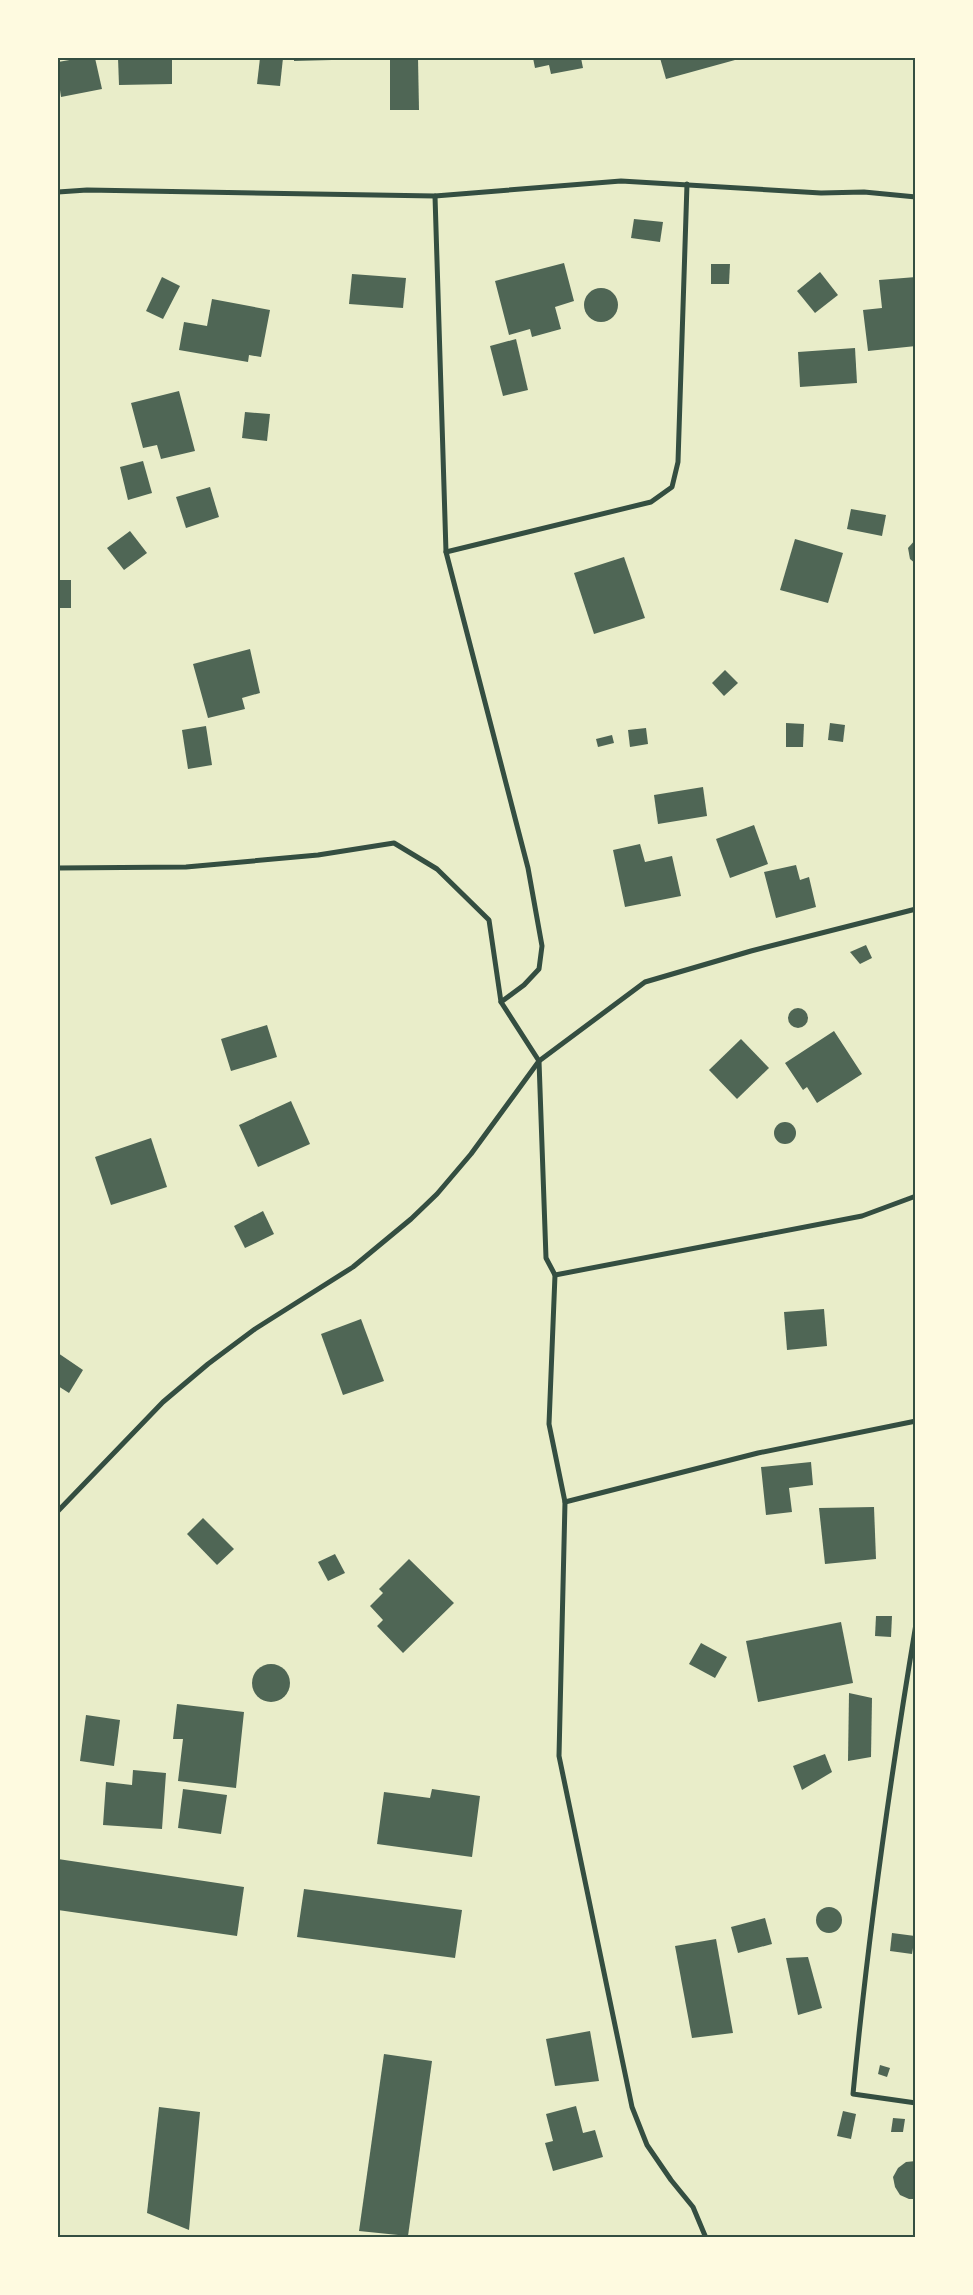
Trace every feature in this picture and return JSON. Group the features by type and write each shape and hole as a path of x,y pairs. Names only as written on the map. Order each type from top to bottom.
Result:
{"street":[{"path":"58,192 87,190 436,196 621,181 821,194 864,192 916,197"},
{"path":"446,552 651,502 672,487 678,462 687,184"},
{"path":"436,196 446,552 528,868 542,946 539,969 524,985 500,1002"},
{"path":"58,868 186,867 318,854 394,843 438,868 489,920 500,1002 540,1061 546,1258 555,1275 548,1424 565,1502 560,1756 632,2107 647,2145 693,2207 706,2238"},
{"path":"58,1511 163,1402 208,1364 255,1329 352,1267 411,1219 437,1194 471,1154 540,1061 645,982 751,951 916,909"},
{"path":"555,1275 862,1216 916,1196"},
{"path":"565,1502 758,1453 916,1420"},
{"path":"916,1624 888,1791 864,1983 853,2094 916,2104"}],"building":[{"path":"81,58 95,58 102,89 61,97 58,62"},
{"path":"118,58 172,58 172,84 119,85"},
{"path":"260,58 283,58 280,86 257,84"},
{"path":"294,58 332,58 332,60 294,61"},
{"path":"390,58 418,58 419,110 390,110"},
{"path":"533,58 581,58 583,68 551,74 549,65 535,68"},
{"path":"660,58 735,58 735,60 666,79"},
{"path":"634,219 663,222 660,242 631,238"},
{"path":"564,263 574,301 555,307 561,329 532,337 530,329 509,335 495,281"},
{"path":"711,264 730,264 729,284 711,284"},
{"path":"820,272 838,295 815,313 797,291"},
{"path":"352,274 406,278 403,308 349,304"},
{"path":"162,277 180,286 163,319 146,311"},
{"path":"916,277 916,346 868,351 863,310 882,308 879,280"},
{"path":"601,288 613,293 618,305 613,317 601,322 589,317 584,305 589,293"},
{"path":"212,299 270,310 261,357 249,355 248,362 179,350 184,322 207,326"},
{"path":"516,339 528,390 503,396 490,346"},
{"path":"855,348 857,383 800,387 798,352"},
{"path":"179,391 195,451 161,459 157,445 143,448 131,403"},
{"path":"245,412 270,414 267,441 242,438"},
{"path":"143,461 152,493 128,500 120,467"},
{"path":"210,487 219,517 186,528 176,497"},
{"path":"851,509 886,515 882,536 847,529"},
{"path":"130,531 147,553 124,570 107,548"},
{"path":"795,539 843,553 828,603 780,590"},
{"path":"916,539 916,564 910,559 908,548"},
{"path":"624,557 645,618 594,634 574,573"},
{"path":"58,580 71,580 71,608 58,608"},
{"path":"250,649 260,693 242,698 245,709 208,718 193,664"},
{"path":"725,670 738,683 724,696 712,683"},
{"path":"786,723 804,724 803,747 786,747"},
{"path":"830,723 845,725 843,742 828,740"},
{"path":"206,726 212,765 188,769 182,730"},
{"path":"646,728 648,744 630,747 628,730"},
{"path":"612,735 614,743 598,747 596,739"},
{"path":"703,787 707,816 658,824 654,795"},
{"path":"754,825 768,864 730,878 716,839"},
{"path":"640,844 645,862 672,856 681,896 625,907 613,850"},
{"path":"796,865 800,880 809,877 816,907 776,918 764,872"},
{"path":"866,945 872,958 860,964 850,952"},
{"path":"794,1008 802,1008 808,1014 808,1022 802,1028 794,1028 788,1022 788,1014"},
{"path":"267,1025 277,1057 231,1071 221,1039"},
{"path":"834,1031 862,1074 817,1103 807,1087 803,1090 785,1063"},
{"path":"741,1039 769,1068 737,1099 709,1070"},
{"path":"291,1101 310,1144 258,1167 239,1125"},
{"path":"781,1122 789,1122 796,1129 796,1137 789,1144 781,1144 774,1137 774,1129"},
{"path":"151,1138 167,1187 111,1205 95,1157"},
{"path":"263,1211 274,1234 245,1248 234,1226"},
{"path":"824,1309 827,1346 787,1350 784,1312"},
{"path":"361,1319 384,1381 343,1395 321,1334"},
{"path":"58,1353 83,1370 69,1393 58,1386"},
{"path":"811,1462 813,1485 789,1488 792,1512 766,1515 761,1467"},
{"path":"874,1507 876,1559 825,1564 819,1508"},
{"path":"203,1518 234,1549 217,1565 187,1534"},
{"path":"335,1554 345,1573 328,1581 318,1562"},
{"path":"409,1559 454,1603 403,1653 377,1626 383,1620 370,1606 383,1593 379,1589"},
{"path":"876,1616 892,1616 891,1637 875,1636"},
{"path":"841,1622 853,1683 758,1702 746,1641"},
{"path":"701,1643 727,1657 715,1678 689,1664"},
{"path":"271,1664 285,1669 290,1683 285,1697 271,1702 257,1697 252,1683 257,1669"},
{"path":"849,1693 872,1698 871,1757 848,1761"},
{"path":"177,1704 244,1712 236,1788 178,1781 183,1739 173,1739"},
{"path":"86,1715 120,1720 114,1766 80,1761"},
{"path":"825,1754 832,1772 802,1790 793,1766"},
{"path":"133,1770 166,1773 162,1829 103,1825 106,1782 132,1785"},
{"path":"183,1789 227,1795 221,1834 178,1828"},
{"path":"432,1789 480,1796 472,1857 377,1844 384,1792 430,1798"},
{"path":"58,1859 244,1887 237,1936 58,1910"},
{"path":"304,1889 462,1910 455,1958 297,1937"},
{"path":"829,1907 838,1911 842,1920 838,1929 829,1933 820,1929 816,1920 820,1911"},
{"path":"765,1918 772,1944 738,1953 731,1927"},
{"path":"892,1933 915,1936 912,1954 890,1951"},
{"path":"716,1939 733,2033 692,2038 675,1946"},
{"path":"808,1957 822,2008 798,2015 786,1958"},
{"path":"590,2031 599,2081 555,2086 546,2039"},
{"path":"384,2054 432,2061 408,2236 359,2231"},
{"path":"880,2065 890,2068 887,2077 878,2074"},
{"path":"576,2106 583,2133 595,2130 603,2157 553,2171 545,2143 553,2141 546,2114"},
{"path":"159,2107 200,2112 189,2230 147,2213"},
{"path":"843,2111 856,2114 851,2139 837,2136"},
{"path":"893,2118 905,2119 903,2132 891,2132"},
{"path":"916,2161 916,2199 909,2199 900,2195 895,2187 893,2177 898,2168 906,2162"}]}
